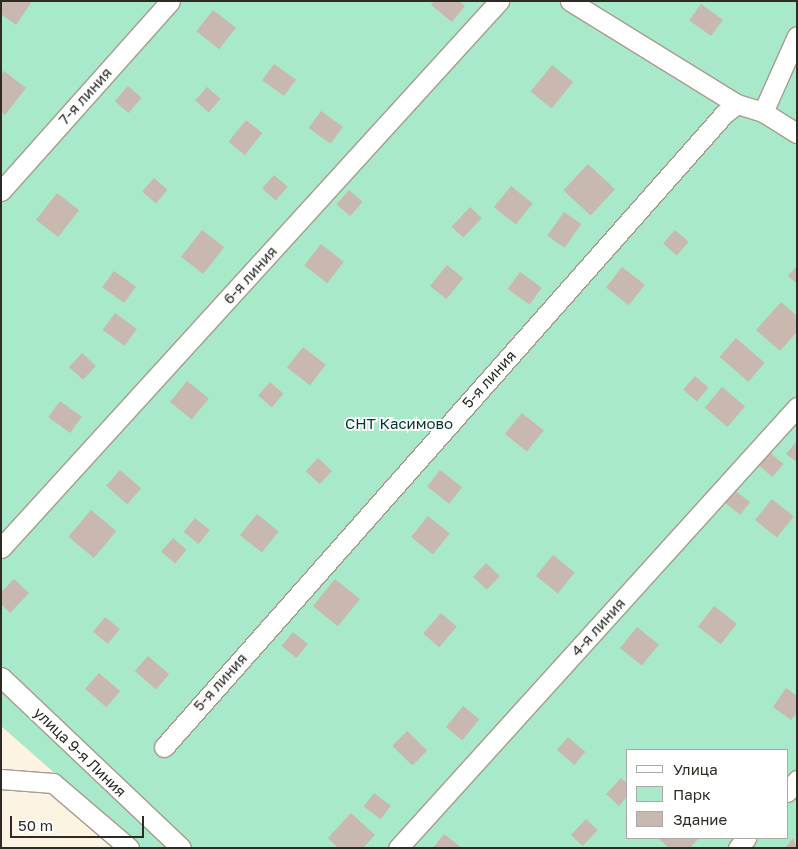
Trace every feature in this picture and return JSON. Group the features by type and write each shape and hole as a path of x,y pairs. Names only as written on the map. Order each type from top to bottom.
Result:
{"street":[{"name":"7-я линия","path":"1,191 170,1"},
{"name":"6-я линия","path":"1,548 499,1"},
{"path":"570,1 737,104 763,112 797,133"},
{"path":"763,112 797,36"},
{"name":"5-я линия","path":"164,747 717,121 737,104"},
{"name":"4-я линия","path":"398,848 797,407"},
{"name":"улица 9-я Линия","path":"1,677 181,848"},
{"path":"1,779 53,783 129,848"},
{"path":"788,791 797,780"}],"green space":[{"name":"СНТ Касимово","path":"1,1 797,1 797,848 140,848 1,726"}],"building":[{"path":"1,1 29,1 31,3 16,25 1,14"},
{"path":"434,1 459,1 465,6 452,22 431,5"},
{"path":"701,4 723,20 711,36 689,20"},
{"path":"213,10 236,28 219,49 196,31"},
{"path":"274,64 296,80 284,96 262,80"},
{"path":"552,65 573,82 552,108 531,91"},
{"path":"4,71 26,88 5,115 1,112 1,75"},
{"path":"128,86 142,98 128,113 115,101"},
{"path":"207,87 221,99 209,112 195,101"},
{"path":"321,111 343,127 330,144 309,128"},
{"path":"246,120 262,133 245,155 228,142"},
{"path":"588,164 615,189 591,216 563,190"},
{"path":"274,175 288,187 276,200 262,189"},
{"path":"154,178 168,190 156,203 142,192"},
{"path":"511,186 533,204 516,225 494,207"},
{"path":"349,190 363,202 350,216 337,204"},
{"path":"57,193 79,210 58,237 36,220"},
{"path":"470,207 482,218 463,238 452,227"},
{"path":"564,212 581,224 565,248 547,236"},
{"path":"202,230 224,247 203,274 181,257"},
{"path":"675,230 689,242 677,255 663,244"},
{"path":"321,244 344,262 327,283 304,265"},
{"path":"447,265 463,278 446,299 430,286"},
{"path":"797,266 797,284 788,276"},
{"path":"622,267 645,285 629,305 606,287"},
{"path":"114,271 136,287 124,303 102,287"},
{"path":"520,272 542,288 529,305 508,289"},
{"path":"781,302 797,316 797,332 780,351 756,330"},
{"path":"115,313 137,329 124,346 103,330"},
{"path":"736,338 765,363 748,382 720,357"},
{"path":"303,347 326,365 310,385 287,367"},
{"path":"82,353 96,366 83,380 69,367"},
{"path":"695,376 709,388 697,401 683,390"},
{"path":"187,381 209,399 192,420 170,402"},
{"path":"270,382 284,394 272,407 258,396"},
{"path":"722,387 745,406 728,427 705,408"},
{"path":"60,401 82,417 70,433 48,417"},
{"path":"522,413 544,431 527,452 505,434"},
{"path":"797,441 797,462 786,454"},
{"path":"766,449 783,464 772,477 755,462"},
{"path":"318,458 332,471 320,484 306,471"},
{"path":"120,470 141,488 127,504 106,486"},
{"path":"440,470 462,487 449,504 427,487"},
{"path":"732,488 750,502 740,515 722,501"},
{"path":"772,499 794,517 777,538 755,520"},
{"path":"91,510 116,531 94,558 69,537"},
{"path":"257,514 279,532 262,553 240,535"},
{"path":"428,516 450,534 433,555 411,537"},
{"path":"195,518 210,530 198,544 184,532"},
{"path":"173,538 187,550 175,563 161,552"},
{"path":"553,555 575,573 558,594 536,576"},
{"path":"486,563 500,576 487,590 473,577"},
{"path":"14,579 29,593 10,613 1,604 1,592"},
{"path":"335,579 360,599 338,626 313,606"},
{"path":"714,606 737,624 721,644 698,626"},
{"path":"441,613 457,627 439,647 423,633"},
{"path":"105,617 120,629 108,644 93,632"},
{"path":"637,627 659,645 642,666 620,648"},
{"path":"293,632 308,644 296,658 282,646"},
{"path":"148,656 169,674 156,689 135,671"},
{"path":"99,673 120,691 106,707 85,689"},
{"path":"786,688 797,696 797,713 791,720 773,707"},
{"path":"463,706 479,719 462,740 446,727"},
{"path":"407,731 427,750 413,766 392,746"},
{"path":"568,737 585,752 574,765 557,750"},
{"path":"621,778 626,782 626,798 619,806 606,794"},
{"path":"374,793 391,806 381,819 364,807"},
{"path":"351,813 375,835 363,848 338,848 328,838"},
{"path":"586,819 598,830 583,846 571,835"},
{"path":"444,834 462,848 433,848"},
{"path":"793,838 797,848 785,848"},
{"path":"659,839 698,839 690,848 669,848"}]}
